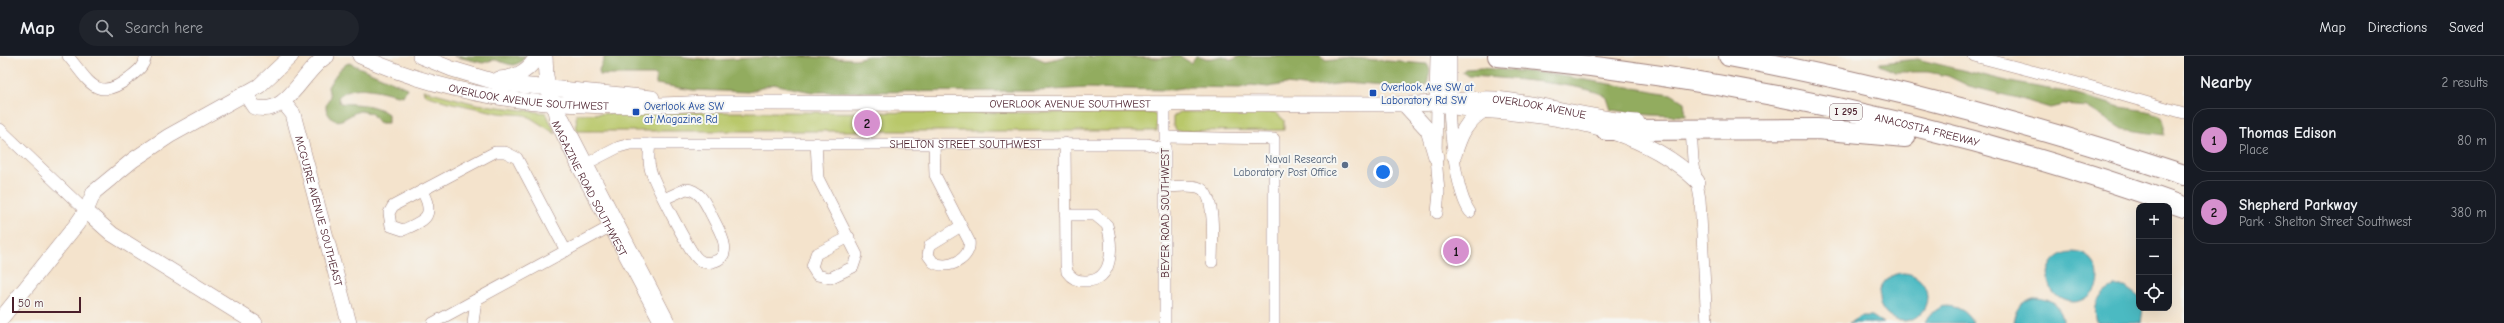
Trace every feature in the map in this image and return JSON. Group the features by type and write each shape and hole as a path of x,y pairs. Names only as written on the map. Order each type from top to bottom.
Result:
{"highway":[{"name":"ANACOSTIA FREEWAY","path":"1498,56 1657,77 1835,110 2010,152 2123,185 2184,207"},
{"path":"1729,56 1929,100 2058,135 2184,175"},
{"path":"1929,100 1984,104 2070,124 2156,151 2184,162"},
{"path":"1606,130 1823,129 1912,138 1988,154 2184,207"}],"street":[{"path":"68,56 92,85 106,90 116,88 140,69 146,56"},
{"path":"0,320 86,211 94,192 133,160 169,136 245,93 271,76 291,56"},
{"path":"297,56 312,69"},
{"path":"245,93 254,107 263,110 283,102 312,69 327,56"},
{"name":"OVERLOOK AVENUE SOUTHWEST","path":"360,56 419,80 449,89 498,98 613,107 704,103 1445,104"},
{"name":"OVERLOOK AVENUE SOUTHWEST","path":"420,56 482,79 507,84 704,103"},
{"path":"482,79 506,78 516,75 528,68 537,56"},
{"path":"545,56 548,88 552,103"},
{"path":"1438,56 1462,198 1470,212"},
{"path":"1436,157 1445,104 1449,56"},
{"path":"1974,56 2075,82 2184,113"},
{"name":"OVERLOOK AVENUE","path":"1445,104 1473,98 1512,101 1609,119 1680,124 1691,129"},
{"name":"MCGUIRE AVENUE SOUTHEAST","path":"283,102 293,114 349,323"},
{"name":"MAGAZINE ROAD SOUTHWEST","path":"552,103 555,122 582,165 613,225 660,323"},
{"name":"BEYER ROAD SOUTHWEST","path":"1165,103 1165,323"},
{"path":"1404,104 1428,130 1436,157 1439,192 1437,213"},
{"name":"OVERLOOK AVENUE","path":"1445,104 1462,110 1484,110 1525,114 1606,130 1649,147 1697,181"},
{"path":"1454,154 1462,130 1472,119 1484,110"},
{"path":"0,129 112,234 256,323"},
{"path":"1691,129 1693,160 1697,181 1707,323"},
{"path":"1166,137 1274,139 1274,323"},
{"path":"816,143 816,174 849,237"},
{"path":"934,143 934,172 961,226"},
{"path":"1065,143 1065,215 1067,272 1076,280 1091,281 1099,279 1105,274 1109,261 1107,225 1095,215 1065,215"},
{"name":"SHELTON STREET SOUTHWEST","path":"582,165 624,145 650,144 1065,143 1153,144 1165,149"},
{"path":"650,144 649,167 664,199 698,260 710,262 721,257 725,249 724,240 698,194 686,189 664,199"},
{"path":"422,191 495,152 511,153 517,158 566,251"},
{"path":"1165,187 1200,188 1208,194 1211,205 1212,262"},
{"path":"433,323 613,225"},
{"name":"MAGAZINE ROAD SOUTHWEST","path":"613,225 670,323"},
{"path":"472,323 476,300"}],"green space":[{"path":"454,56 526,56 521,62 514,65 496,60 483,63"},
{"path":"605,56 676,56 713,60 795,56 856,59 868,56 1033,56 1045,61 1068,56 1161,58 1180,56 1191,63 1196,56 1206,59 1223,56 1232,60 1240,56 1319,56 1326,61 1350,58 1427,64 1430,70 1427,85 1411,88 1345,83 1311,87 1286,84 1268,87 1251,85 1240,88 1190,87 1166,90 1087,88 1036,91 812,92 773,84 749,92 693,90 656,84 656,75 600,75 599,70"},
{"path":"1917,59 2015,83 2077,94 2120,107 2148,111 2159,115 2164,122 2164,135 2122,129 2087,107 2063,105 2050,108 2018,98 1969,86 1948,76 1928,72 1896,72 1879,65 1880,63"},
{"path":"349,63 407,88 403,96 361,88 345,92 338,97 340,103 371,106 382,110 388,114 388,123 379,123 371,113 360,111 344,119 336,121 327,113 326,108 330,97 328,87 340,70"},
{"path":"1481,68 1543,73 1671,94 1684,102 1686,116 1650,115 1611,110 1607,98 1599,93 1584,89 1542,82 1468,76 1462,72 1465,69"},
{"path":"423,90 476,104 546,113 556,134 526,115 499,113 448,102 425,95"},
{"path":"704,112 1152,113 1157,116 1157,131 577,131 576,114"},
{"path":"1180,112 1275,112 1284,120 1284,130 1177,131 1173,126 1173,117"}],"water":[{"path":"2068,252 2078,252 2091,259 2098,272 2098,282 2091,295 2078,302 2068,302 2059,298 2052,291 2048,282 2048,272 2052,263 2059,256"},
{"path":"1898,273 1908,273 1917,277 1923,283 1927,292 1927,302 1923,311 1917,317 1908,321 1898,321 1889,317 1883,311 1879,302 1879,292 1883,283 1889,277"},
{"path":"2114,287 2125,287 2136,295 2136,311 2143,311 2141,323 2098,323 2095,312 2096,307 2100,297"},
{"path":"2033,298 2050,301 2058,307 2061,312 2063,323 2013,323 2015,314 2021,304"},
{"path":"1943,306 1957,308 1965,312 1973,323 1925,323 1930,314"},
{"path":"1861,316 1872,316 1883,323 1849,323"}],"place":[{"name":"Overlook Ave SW at Laboratory Rd SW","path":"1373,93"},
{"name":"Overlook Ave SW at Magazine Rd","path":"636,112"},
{"name":"Shepherd Parkway","path":"867,123"},
{"name":"Naval Research Laboratory Post Office","path":"1345,165"},
{"name":"Thomas Edison","path":"1456,251"}]}
